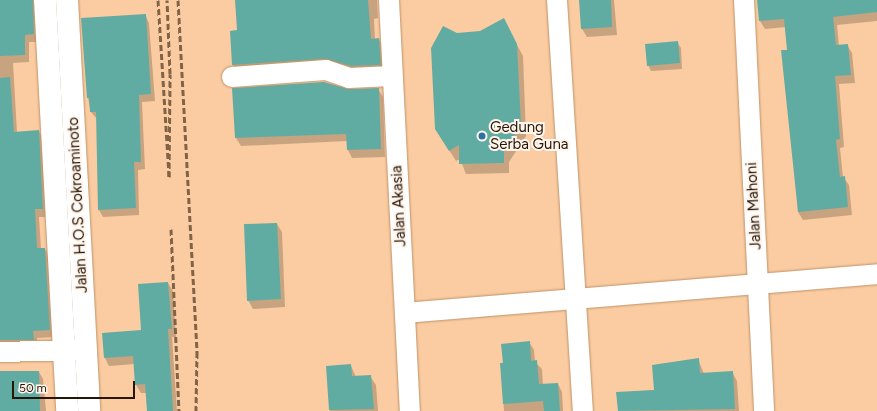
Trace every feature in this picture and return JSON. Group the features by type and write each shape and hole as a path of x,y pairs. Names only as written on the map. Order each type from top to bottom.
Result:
{"main road":[{"name":"Jalan H.O.S Cokroaminoto","path":"46,0 67,411"},
{"name":"Jalan H.O.S Cokroaminoto","path":"67,0 89,411"}],"street":[{"name":"Jalan Akasia","path":"388,0 410,411"},
{"path":"557,0 583,411"},
{"name":"Jalan Mahoni","path":"744,0 764,411"},
{"path":"232,77 326,70 349,78 392,76"},
{"path":"405,313 877,274"},
{"path":"0,352 86,350"}],"building":[{"path":"0,0 33,0 34,34 25,35 25,55 0,56"},
{"path":"235,0 368,0 371,39 379,38 381,65 351,66 325,59 232,65 230,31 237,30"},
{"path":"579,0 611,0 612,27 581,29"},
{"path":"757,0 877,0 877,12 833,17 836,45 848,44 851,75 835,76 840,139 836,140 840,177 845,176 848,207 798,212 781,50 787,50 784,19 759,21"},
{"path":"146,14 151,94 139,95 141,162 134,162 136,208 98,210 96,112 90,112 89,98 87,98 81,18"},
{"path":"504,18 517,44 521,125 504,151 504,163 459,164 459,145 449,151 435,129 431,48 443,26 457,33 480,31"},
{"path":"678,41 680,63 647,66 645,44"},
{"path":"10,77 14,132 39,130 43,209 35,209 37,248 45,248 50,330 33,331 34,340 0,340 0,78"},
{"path":"324,82 349,89 379,88 381,149 347,150 346,134 235,138 232,88"},
{"path":"277,223 281,299 247,301 244,224"},
{"path":"168,282 172,329 168,329 173,411 147,411 145,384 135,385 133,356 104,358 102,333 141,330 138,284"},
{"path":"530,341 531,361 537,360 539,384 558,383 560,411 544,411 543,401 503,404 500,363 503,363 501,344"},
{"path":"699,358 700,373 733,371 735,409 618,411 616,392 654,390 652,365"},
{"path":"351,364 352,376 371,375 374,409 329,410 326,366"},
{"path":"0,371 39,371 40,411 0,411"}],"railway":[{"path":"158,0 169,177 170,74 167,0"},
{"path":"178,0 197,352 196,411"},
{"path":"171,229 179,411"}],"place":[{"name":"Gedung Serba Guna","path":"482,136"}]}
